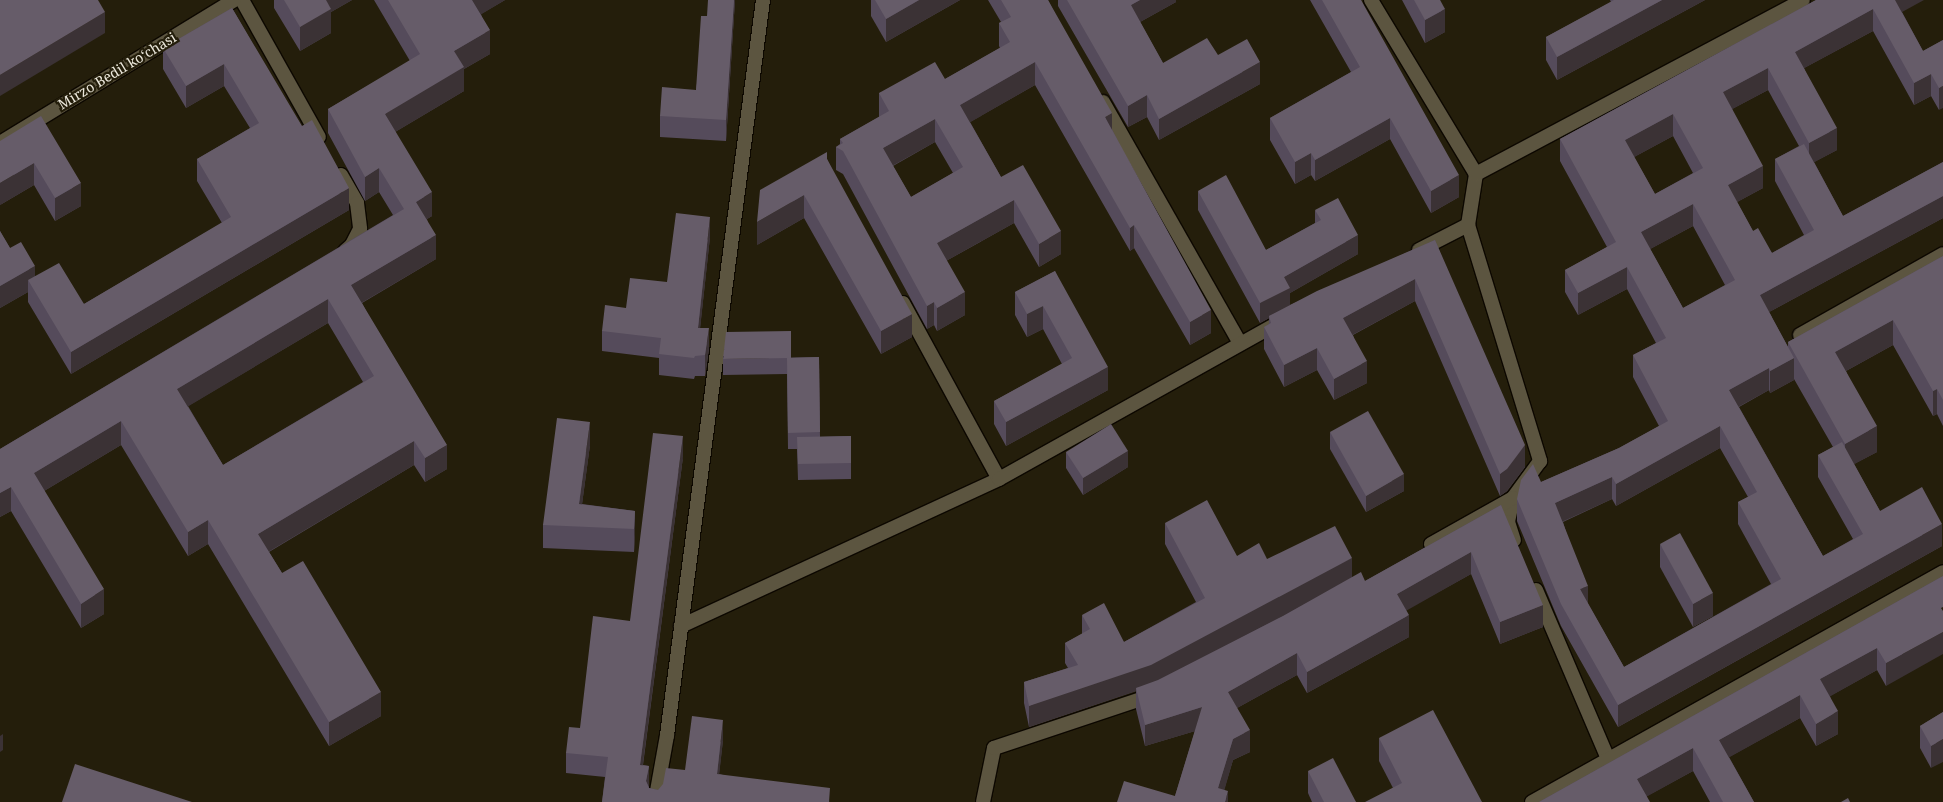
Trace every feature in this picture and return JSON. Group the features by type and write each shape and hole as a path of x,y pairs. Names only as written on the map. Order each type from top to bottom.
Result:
{"street":[{"name":"Mirzo Bedil koʻchasi","path":"0,143 234,0"},
{"path":"242,0 324,146"},
{"path":"655,802 681,626 763,0"},
{"path":"1371,0 1476,174 1468,225 1540,461 1513,498 1418,552"},
{"path":"1476,174 1803,0"},
{"path":"1094,86 1240,343"},
{"path":"333,162 356,203 360,229 352,245 333,260"},
{"path":"1406,257 1468,225"},
{"path":"1800,335 1943,254"},
{"path":"896,290 999,479"},
{"path":"681,626 999,479 1240,343 1293,316"},
{"path":"1513,498 1508,522 1520,553"},
{"path":"1532,802 1943,572"},
{"path":"1531,580 1608,759"},
{"path":"983,802 994,748 1030,738 1163,690"}],"building":[{"path":"0,0 98,0 105,12 0,75"},
{"path":"284,0 326,0 331,9 300,27"},
{"path":"388,0 472,0 490,30 454,51 464,67 385,114 432,192 416,202 436,235 351,285 447,445 425,458 414,441 258,534 282,573 303,561 381,692 329,722 208,520 188,532 121,421 34,473 104,589 81,604 11,487 0,493 0,449 404,209 379,168 365,177 328,109 420,54","holes":["328,299 374,376 223,465 177,389"]},
{"path":"708,0 734,0 726,120 660,116 662,87 696,90 701,16 707,16"},
{"path":"875,0 919,0 886,19"},
{"path":"1001,0 1048,0 1112,113 1105,117 1211,310 1190,322 1134,225 1130,228 1035,62 960,105 1001,177 1023,165 1061,231 1039,244 1014,200 937,243 965,292 937,308 934,302 927,306 843,151 836,147 843,143 840,139 889,111 879,93 935,62 945,79 1010,42 999,23 1011,17","holes":["935,119 963,167 911,197 883,148"]},
{"path":"1067,0 1140,0 1131,5 1163,63 1207,38 1218,55 1247,39 1260,62 1159,119 1147,95 1128,106"},
{"path":"1322,0 1361,0 1459,175 1431,191 1390,118 1315,160 1311,153 1295,162 1270,118 1360,67"},
{"path":"1414,0 1440,0 1445,9 1425,20"},
{"path":"1614,0 1662,0 1557,57 1546,37"},
{"path":"1816,0 1895,0 1923,51 1943,40 1943,86 1939,88 1931,74 1914,83 1873,9 1795,52 1837,128 1809,143 1768,68 1723,92 1763,166 1728,185 1753,231 1758,228 1772,253 1814,230 1775,159 1804,144 1843,216 1943,162 1943,196 1760,295 1794,358 1770,371 1769,368 1729,390 1823,556 1863,534 1818,455 1842,442 1880,511 1922,487 1942,524 1618,705 1561,604 1517,499 1521,480 1533,464 1541,482 1619,448 1668,421 1633,355 1666,338 1627,267 1578,293 1565,270 1616,242 1560,139","holes":["1673,114 1703,168 1655,194 1625,140","1693,204 1735,280 1683,308 1641,232","1720,426 1757,492 1738,502 1781,579 1624,667 1580,589 1588,586 1555,503 1612,477 1616,484"]},
{"path":"232,8 302,126 312,120 349,188 71,352 28,280 59,263 84,304 231,217 197,159 259,123 224,64 186,86 163,48"},
{"path":"41,116 81,183 55,198 34,163 0,183 0,141"},
{"path":"827,152 827,159 912,314 881,331 804,195 757,222 760,190"},
{"path":"1226,175 1266,250 1321,220 1315,210 1338,198 1358,235 1284,277 1290,288 1260,303 1198,191"},
{"path":"676,213 710,217 698,328 709,328 705,355 695,356 694,358 659,354 661,338 602,331 605,305 626,308 630,278 667,282"},
{"path":"0,231 10,248 21,242 35,266 0,286"},
{"path":"1435,240 1525,445 1507,469 1500,474 1415,279 1343,318 1367,361 1334,379 1317,348 1284,365 1264,327 1271,323 1269,316 1317,291"},
{"path":"1943,256 1943,400 1937,389 1933,391 1893,320 1835,352 1877,426 1845,444 1788,342"},
{"path":"1055,271 1108,367 1006,422 994,401 1072,358 1043,306 1027,314 1015,292"},
{"path":"791,331 791,358 723,359 726,332"},
{"path":"819,357 820,432 788,433 787,358"},
{"path":"1368,411 1404,474 1366,496 1330,432"},
{"path":"557,418 590,422 579,504 635,511 634,529 543,525"},
{"path":"1111,424 1128,451 1083,478 1066,452"},
{"path":"653,433 683,436 640,765 649,766 646,781 649,788 658,790 663,784 666,768 685,770 692,716 723,720 717,774 830,788 829,802 602,802 608,757 566,753 569,727 580,728 593,616 630,621"},
{"path":"851,436 851,463 798,464 797,437"},
{"path":"1207,500 1237,556 1259,543 1267,559 1335,526 1352,558 1151,665 1029,706 1024,682 1078,665 1065,643 1090,629 1082,615 1104,603 1124,642 1205,598 1165,523"},
{"path":"1501,505 1543,605 1500,622 1471,552 1397,594 1409,615 1307,672 1297,653 1228,692 1250,730 1233,739 1218,788 1228,791 1225,802 1117,802 1124,781 1175,796 1202,707 1145,725 1136,688 1158,680 1283,616 1361,572 1365,581"},
{"path":"1680,533 1713,593 1693,604 1660,544"},
{"path":"1943,576 1943,607 1941,608 1943,611 1943,632 1886,663 1877,648 1820,679 1838,711 1816,724 1800,695 1719,740 1754,802 1723,802 1693,748 1637,779 1650,802 1539,802"},
{"path":"1433,710 1482,802 1365,802 1402,783 1379,738"},
{"path":"1943,712 1943,739 1931,746 1920,726"},
{"path":"1333,758 1356,802 1324,802 1308,771"},
{"path":"75,764 192,802 62,802"},
{"path":"1848,798 1850,802 1841,802"}]}
